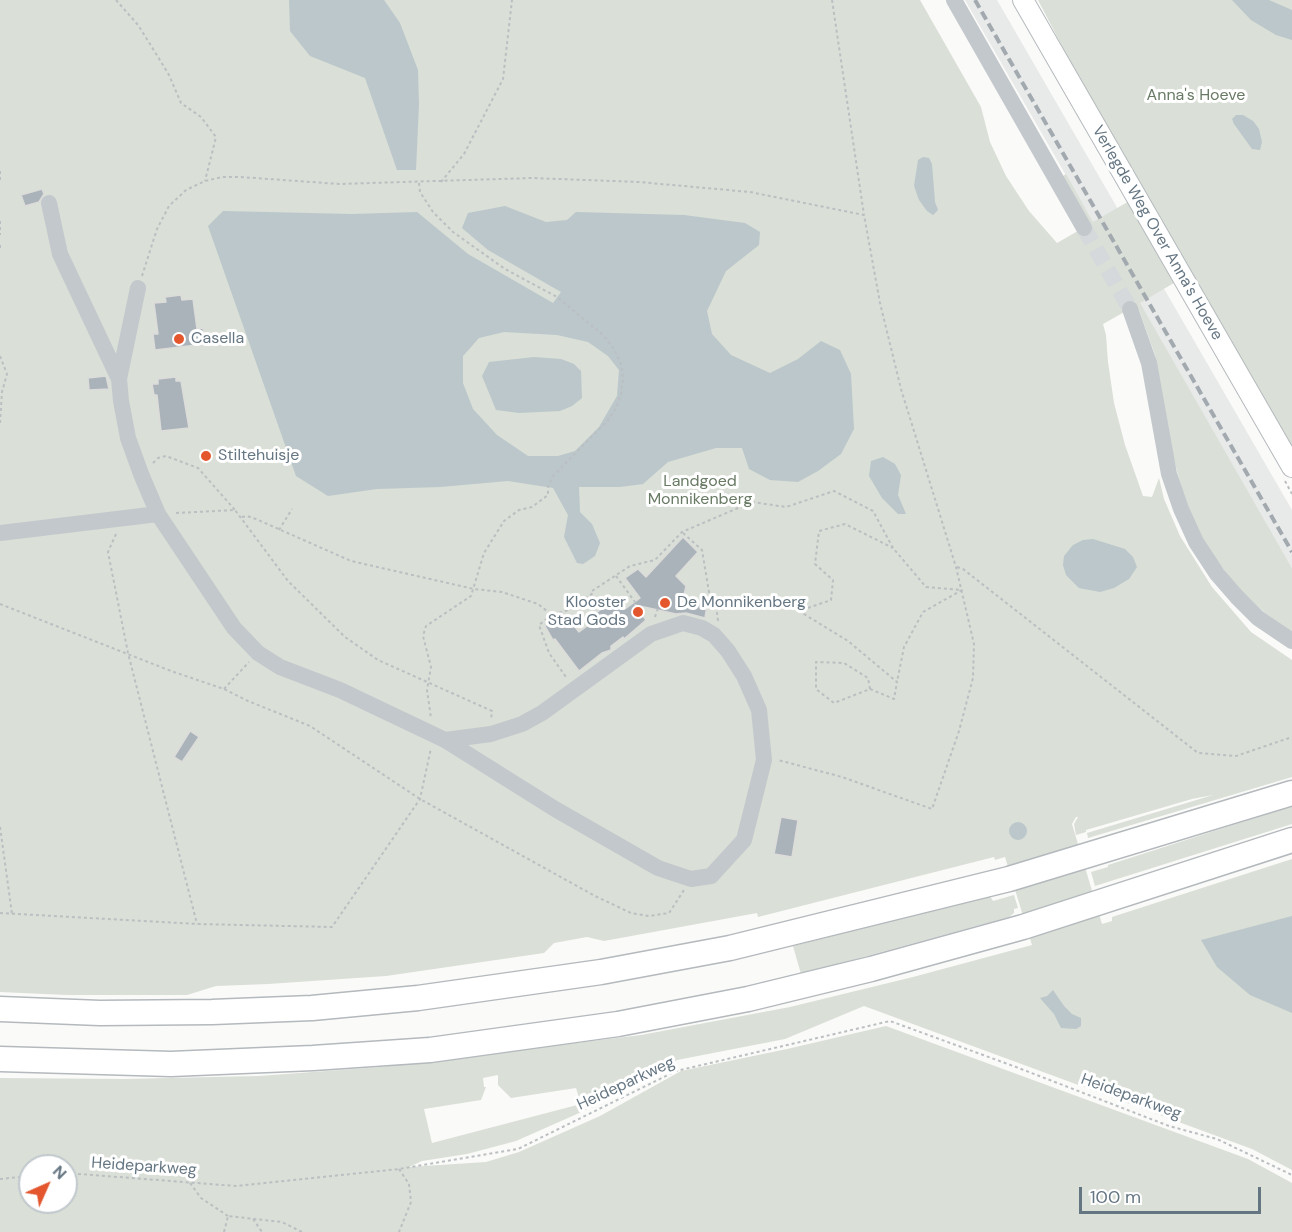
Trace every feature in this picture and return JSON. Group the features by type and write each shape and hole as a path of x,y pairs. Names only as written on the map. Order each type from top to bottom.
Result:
{"highway":[{"path":"0,1009 100,1013 312,1008 418,998 601,972 730,948 1009,879 1292,793"},
{"path":"0,1059 171,1064 314,1058 430,1050 618,1024 748,999 871,969 1023,927 1292,840"}],"main road":[{"name":"Verlegde Weg Over Anna's Hoeve","path":"1023,0 1292,467"}],"lane":[{"path":"954,0 1084,228"},
{"path":"50,203 60,254 119,379 128,438 158,514 234,628 258,652 280,667 340,690 439,737 555,809 658,868 691,879 711,876 744,840 764,760 759,710 744,675 714,635 702,628 682,623 651,634 542,713 522,724 491,734 439,737"},
{"path":"119,379 138,288"},
{"path":"1130,309 1149,363 1169,474 1180,509 1196,542 1217,574 1237,597 1258,618 1292,642"},
{"path":"0,533 158,514"},
{"path":"0,1066 48,1062"}],"path":[{"path":"116,0 138,25 150,44 169,75 180,103 201,117 216,137 205,181"},
{"path":"441,182 464,154 502,79 512,0"},
{"path":"764,760 778,760 842,777 932,809 959,731 973,678 974,644 962,590 901,389 880,303 864,216 832,0"},
{"path":"0,171 0,183"},
{"path":"138,288 158,229 169,206 186,190 205,181 222,177 339,184 532,178 639,182 750,192 864,216"},
{"path":"0,913 197,924 332,927 420,799 439,737 427,690 431,667 423,636 426,626 471,596 484,553 504,521 519,510 532,507 548,495 548,487 553,477 608,420 616,408 623,379 621,364 603,334 557,297 505,269 453,232 433,212 420,192 419,183"},
{"path":"0,221 0,235"},
{"path":"0,356 7,374 1,393 0,423"},
{"path":"141,474 148,474 154,461 166,456 198,468 242,517 288,581 345,637 378,660 492,711 491,734"},
{"path":"575,688 549,653 539,626 552,615 571,609 593,593 592,591 630,566 655,560 682,532 753,502 786,507 834,491 873,512 892,548 926,587 962,590"},
{"path":"279,530 292,509"},
{"path":"158,514 235,510"},
{"path":"242,517 256,519 351,561 474,590 502,592 538,604 552,615"},
{"path":"122,520 108,552 128,653 197,924"},
{"path":"892,548 845,524 819,531 815,564 833,580 831,600 799,611 848,641 897,682"},
{"path":"682,532 702,550 711,604 718,620 714,635"},
{"path":"956,567 963,569 1198,753 1236,756 1292,737"},
{"path":"616,576 635,602"},
{"path":"870,689 868,678 844,663 816,662 816,689 834,703 870,689 894,699 904,647 923,612 962,590"},
{"path":"0,604 171,671 224,689 310,726 420,799 595,896 631,913 649,916 669,913 691,879"},
{"path":"224,689 258,652"},
{"path":"0,827 12,914"},
{"name":"Heideparkweg","path":"78,1174 236,1186 399,1169 518,1149 676,1071 890,1021 1169,1126 1217,1139 1292,1175"},
{"path":"399,1169 409,1184 411,1202 399,1232"},
{"path":"0,1179 18,1177"},
{"path":"189,1182 201,1198 228,1216 282,1222 302,1232"},
{"path":"224,1232 228,1216"},
{"path":"253,1219 262,1232"}],"shaded area":[{"path":"289,0 384,0 400,23 418,70 416,170 397,170 365,78 310,56 290,31"},
{"path":"965,0 997,0 1292,510 1292,568"},
{"path":"1232,0 1269,0 1292,10 1292,40 1276,35 1251,20"},
{"path":"1236,115 1243,115 1253,121 1259,129 1262,142 1260,150 1252,149 1234,124 1232,119"},
{"path":"923,157 929,158 932,164 935,202 938,210 933,215 919,200 914,186 918,160"},
{"path":"505,206 546,222 567,220 576,212 684,215 745,223 760,232 759,245 726,271 707,311 712,334 731,355 770,373 798,359 821,341 840,350 851,374 854,429 841,454 798,482 770,480 749,469 742,448 716,448 668,462 643,484 620,487 579,487 580,512 592,524 600,543 595,556 583,564 577,563 564,537 568,515 553,488 508,481 440,487 377,489 328,496 296,476 208,226 223,211 352,214 417,212 468,254 553,303 561,292 488,250 462,228 468,213","holes":["504,332 557,335 588,342 608,356 619,370 617,396 599,427 575,451 558,456 528,456 497,435 473,409 463,383 463,356 479,338"]},
{"path":"534,357 561,359 574,364 581,371 582,398 572,406 560,411 519,413 496,410 482,376 489,362"},
{"path":"883,457 895,464 901,475 898,495 906,514 898,514 882,498 869,476 871,461"},
{"path":"1093,539 1125,549 1133,557 1137,567 1129,579 1114,588 1100,592 1079,588 1066,575 1063,565 1064,556 1073,545 1083,540"},
{"path":"1018,822 1024,825 1027,831 1024,837 1018,840 1012,837 1009,831 1012,825"},
{"path":"1292,916 1292,1013 1250,995 1217,967 1201,940"},
{"path":"1053,990 1072,1014 1081,1018 1081,1026 1076,1029 1061,1028 1054,1014 1040,998 1047,996"}],"green space":[{"name":"Landgoed Monnikenberg","path":"0,0 920,0 981,107 990,142 1006,176 1029,211 1057,243 1090,224 1063,176 1066,174 1093,222 1143,193 1115,148 1038,0 1292,0 1292,449 1189,274 1140,303 1292,568 1292,632 1265,613 1237,587 1214,557 1196,527 1182,490 1173,456 1155,355 1139,310 1135,306 1103,324 1114,403 1125,445 1143,496 1152,497 1159,478 1164,499 1180,536 1212,587 1251,632 1292,660 1292,777 1088,838 1087,833 1213,795 1192,799 1086,830 1076,835 1074,824 1078,817 1072,824 1102,924 1112,921 1112,917 1292,859 1292,1170 1252,1149 864,1006 785,1039 677,1060 595,1106 516,1141 467,1154 422,1161 409,1167 486,1162 519,1152 600,1116 681,1071 886,1026 1248,1159 1292,1183 1292,1232 0,1232 0,1078 124,1079 259,1076 380,1067 641,1035 790,1007 1032,945 1005,857 995,860 994,857 758,917 757,913 604,941 587,937 554,943 544,953 386,976 216,986 187,995 67,995 0,992","holes":["498,1075 498,1085 511,1098 576,1088 581,1104 432,1143 424,1109 481,1100 486,1087 484,1087 483,1078"]},
{"path":"1292,806 1292,824 1095,886 1091,872 1108,867 1108,865"},
{"path":"1014,895 1018,908 1014,909 1014,913 1009,917 801,974 793,946 990,896 993,901"}],"building":[{"path":"42,189 44,194 39,202 25,206 21,195"},
{"name":"Casella","path":"181,295 182,300 193,299 197,329 203,328 205,344 155,350 153,334 158,334 154,303 166,302 165,297"},
{"path":"106,376 109,389 89,390 88,378"},
{"path":"176,377 176,381 181,381 189,428 161,431 157,395 154,395 152,384 158,384 158,379"},
{"name":"De Monnikenberg","path":"683,537 698,552 676,576 686,586 683,600 707,605 705,618 635,605 646,620 624,639 623,637 611,646 611,650 602,653 579,671 555,639 553,640 545,626 562,613 579,632 598,618 595,614 614,599 622,609 625,609 640,598 625,578 638,569 646,577"},
{"path":"190,731 199,737 182,762 174,757"},
{"path":"781,817 798,820 792,857 774,854"}],"tunnel":[{"path":"1084,228 1130,309"}],"railway":[{"path":"975,0 1292,552"}],"place":[{"name":"Casella","path":"179,339"},
{"name":"Stiltehuisje","path":"206,456"},
{"name":"De Monnikenberg","path":"665,603"},
{"name":"Klooster Stad Gods","path":"638,612"}],"park label":[{"name":"Anna's Hoeve","path":"1196,96"}]}
